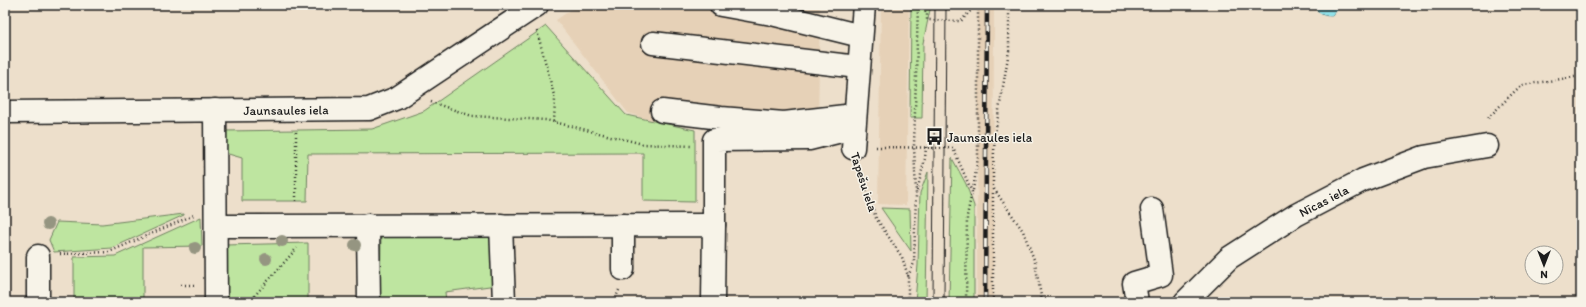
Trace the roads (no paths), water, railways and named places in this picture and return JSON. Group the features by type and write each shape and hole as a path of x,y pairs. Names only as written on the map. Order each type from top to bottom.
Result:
{"street":[{"name":"Jaunsaules iela","path":"5,112 369,109 397,98 536,5"},
{"path":"721,5 772,14 861,36"},
{"path":"853,130 864,5"},
{"path":"653,43 858,67"},
{"path":"215,110 216,302"},
{"path":"662,111 720,118 853,130"},
{"path":"713,302 714,140 809,138 853,130"},
{"name":"Nīcas iela","path":"1185,302 1229,258 1296,215 1363,180 1424,157 1487,146"},
{"path":"1137,302 1134,283 1161,275 1152,209"},
{"path":"216,216 299,235 368,225 714,225"},
{"path":"368,225 369,302"},
{"path":"501,225 504,302"},
{"path":"624,225 624,269"},
{"path":"38,256 38,302"}],"water":[{"path":"1314,5 1340,6 1332,16 1329,16 1323,15"}],"tram line":[{"path":"933,302 935,5"},
{"path":"944,302 946,5"}],"railway":[{"path":"985,302 987,5"}],"place":[{"name":"Jaunsaules iela","path":"934,137"}]}
